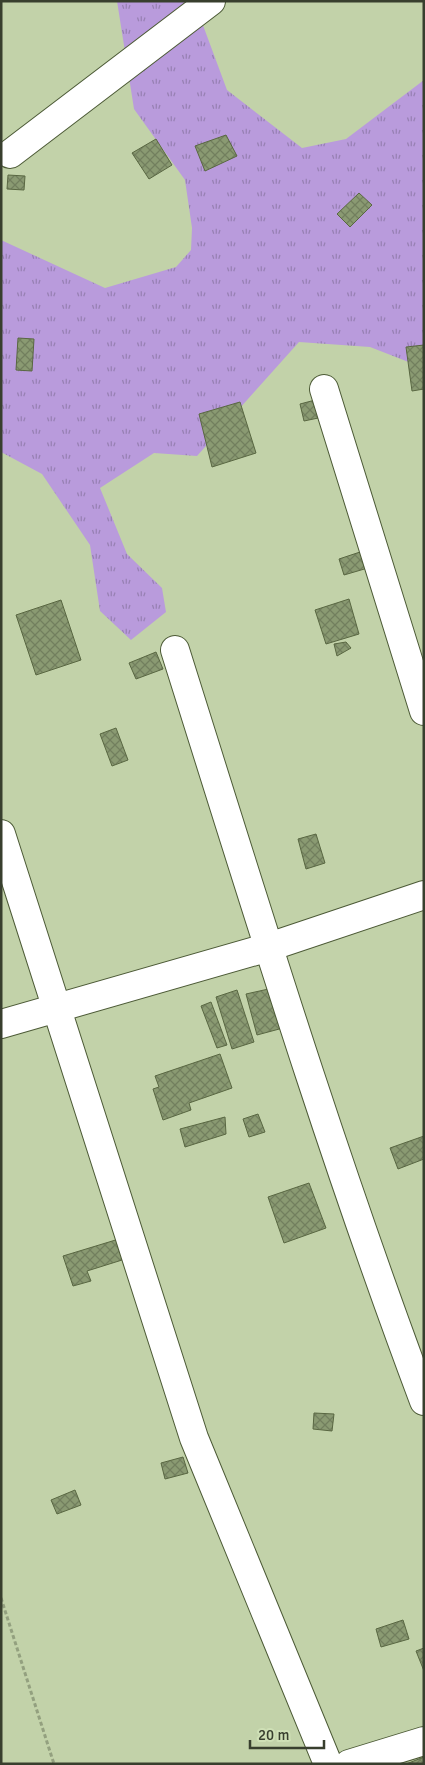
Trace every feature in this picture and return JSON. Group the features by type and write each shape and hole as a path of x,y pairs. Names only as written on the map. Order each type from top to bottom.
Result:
{"street":[{"path":"10,154 211,1"},
{"path":"324,389 424,711"},
{"path":"175,650 268,947 372,1265 424,1402"},
{"path":"1,834 59,1009 194,1438 328,1764"},
{"path":"1,1024 59,1009 268,947 424,895"},
{"path":"349,1764 424,1741"}],"path":[{"path":"1,1598 54,1764"}],"green space":[{"path":"117,1 194,1 227,90 302,148 346,139 424,80 424,368 370,347 299,342 197,456 154,453 100,488 127,554 162,588 166,612 131,640 100,611 90,545 42,474 1,452 1,240 105,288 176,267 191,250 192,228 185,180 134,109"}],"building":[{"path":"226,135 237,156 205,171 195,146"},
{"path":"156,139 172,165 149,179 132,153"},
{"path":"8,175 25,176 24,190 7,189"},
{"path":"359,193 372,205 350,227 337,214"},
{"path":"18,338 34,339 32,371 16,370"},
{"path":"424,345 424,389 412,391 406,347"},
{"path":"319,399 323,417 304,421 300,404"},
{"path":"240,402 256,453 212,467 199,414"},
{"path":"372,548 378,565 344,575 339,559"},
{"path":"349,599 359,634 326,644 315,610"},
{"path":"61,600 81,660 36,675 16,615"},
{"path":"346,642 351,648 337,656 334,644"},
{"path":"156,652 163,669 136,679 129,663"},
{"path":"116,728 128,760 112,766 100,734"},
{"path":"316,834 325,863 306,869 298,839"},
{"path":"273,988 283,1028 257,1035 246,994"},
{"path":"237,990 254,1042 232,1049 216,997"},
{"path":"211,1002 227,1045 217,1048 201,1006"},
{"path":"220,1054 232,1088 189,1103 191,1110 163,1120 153,1089 159,1087 155,1076"},
{"path":"258,1114 265,1132 249,1137 243,1119"},
{"path":"225,1117 226,1134 185,1147 180,1129"},
{"path":"424,1136 424,1159 398,1169 390,1148"},
{"path":"309,1183 326,1228 284,1243 268,1197"},
{"path":"132,1235 138,1255 87,1271 91,1281 73,1286 63,1256"},
{"path":"314,1413 334,1414 332,1431 313,1429"},
{"path":"183,1457 188,1473 165,1479 161,1463"},
{"path":"75,1490 81,1505 57,1514 51,1500"},
{"path":"403,1620 409,1639 381,1647 376,1629"},
{"path":"424,1648 424,1671 416,1651"},
{"path":"424,1757 424,1764 406,1764"}]}
